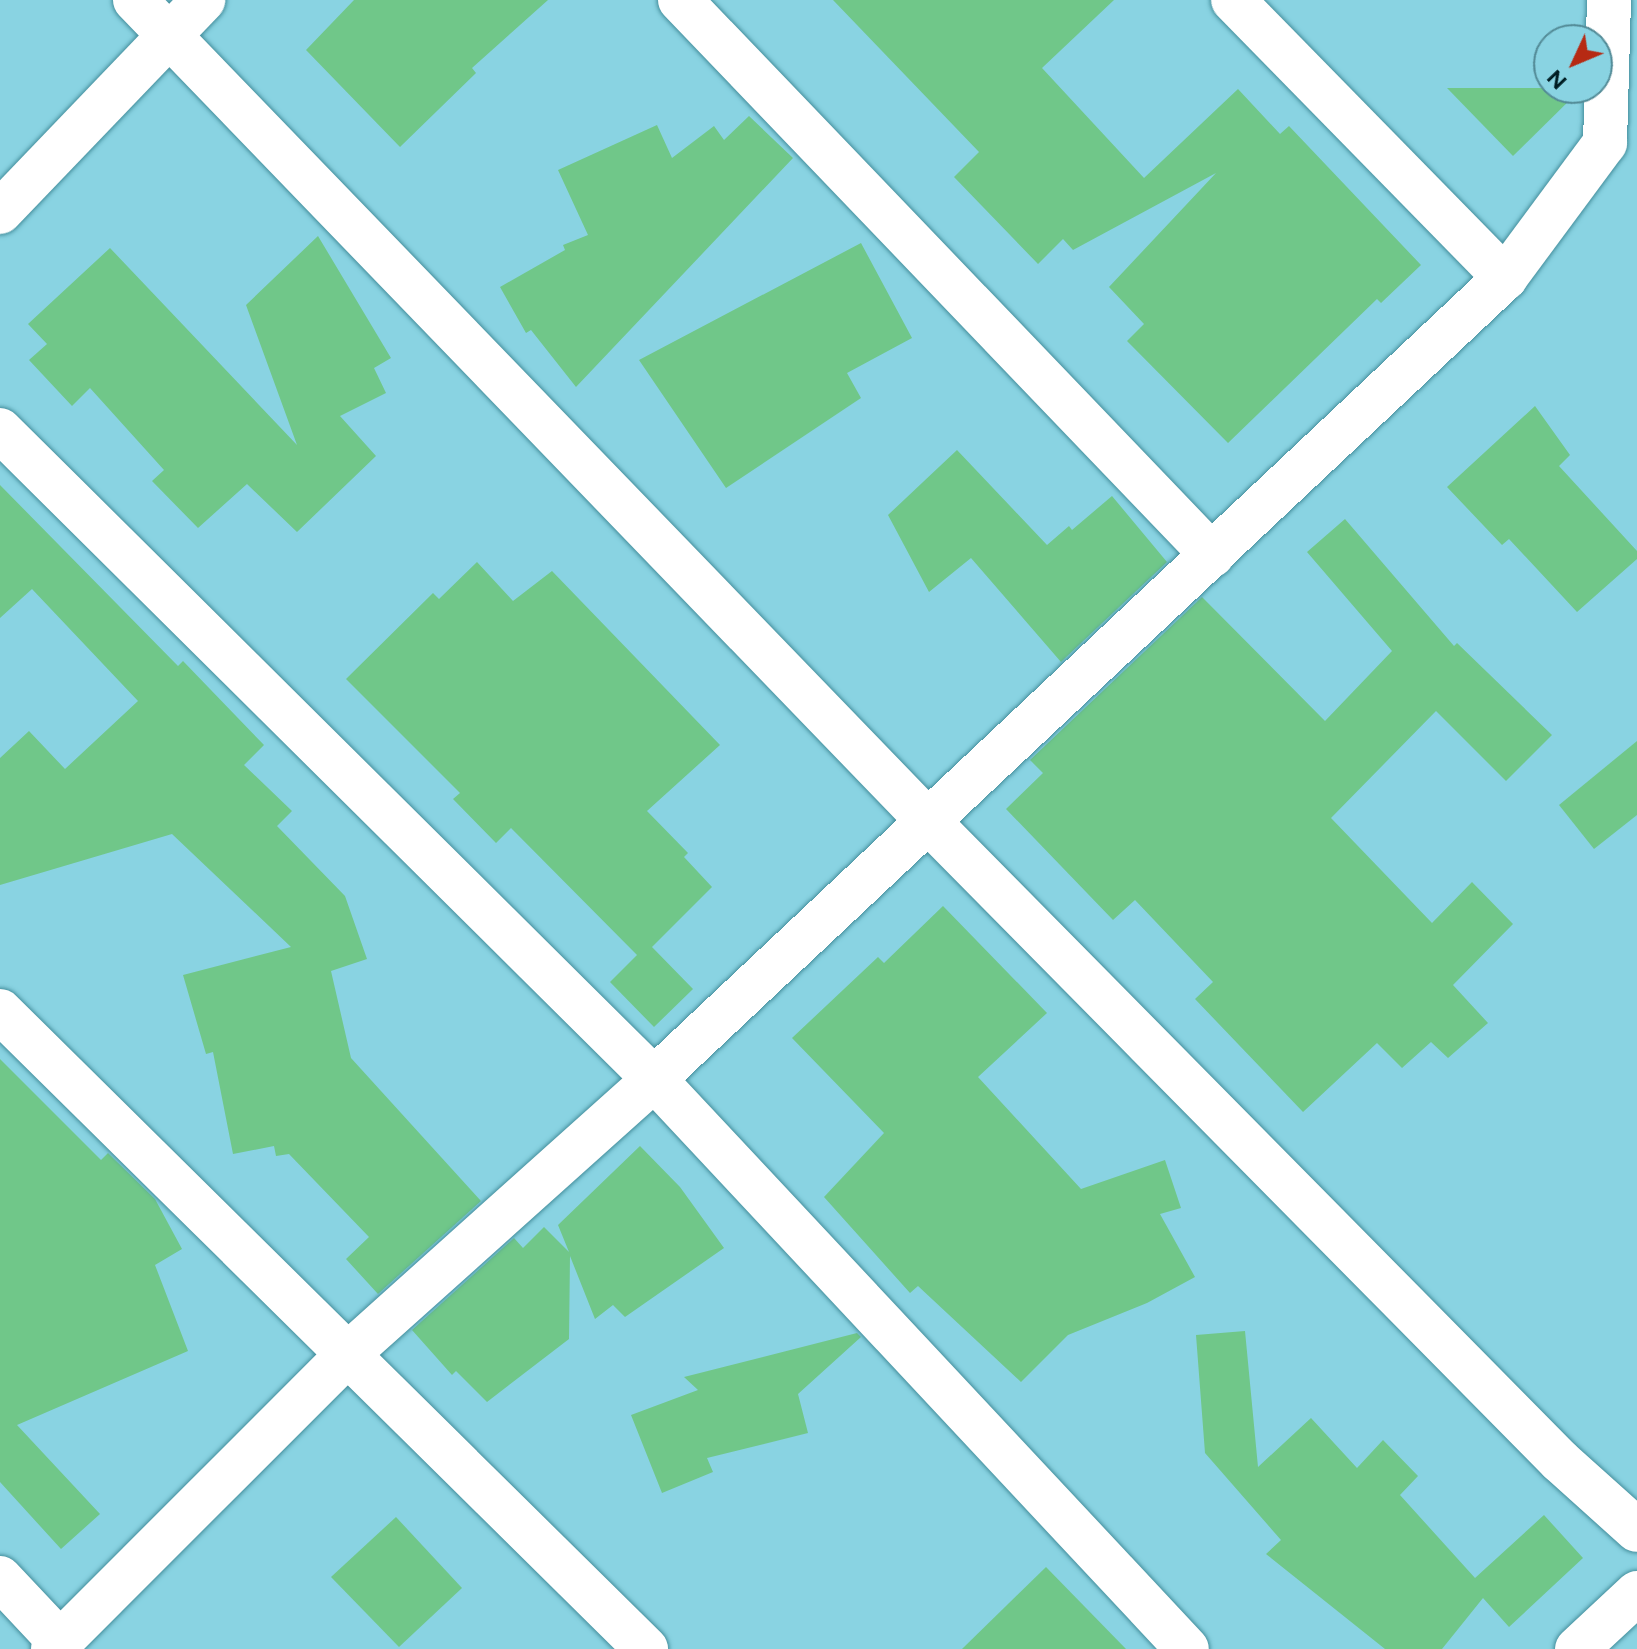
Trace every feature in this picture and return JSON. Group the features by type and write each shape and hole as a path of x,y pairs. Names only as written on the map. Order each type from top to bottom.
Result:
{"street":[{"path":"135,0 927,820 1560,1461 1637,1530"},
{"path":"0,212 203,0"},
{"path":"680,0 1212,555"},
{"path":"1233,0 1505,278"},
{"path":"0,1578 57,1646 348,1354 654,1079 1505,278 1605,143 1609,0"},
{"path":"0,430 654,1079 1187,1649"},
{"path":"0,1011 646,1649"},
{"path":"1577,1649 1637,1593"}],"building":[{"path":"354,0 548,0 472,68 476,73 400,147 306,50"},
{"path":"833,0 1114,0 1042,68 1144,178 1238,89 1280,134 1289,126 1421,265 1381,303 1377,299 1228,443 1127,341 1144,324 1109,287 1216,173 1073,250 1063,239 1038,264 954,177 979,152"},
{"path":"1447,88 1533,88 1533,104 1566,104 1513,156"},
{"path":"749,116 793,158 576,387 531,330 526,333 500,287 565,250 563,245 588,235 558,170 657,125 672,158 714,126 724,140"},
{"path":"318,236 391,358 374,368 386,393 340,416 376,456 297,532 247,484 198,528 152,481 164,470 90,388 72,406 29,360 47,344 28,324 110,248 297,445 246,305"},
{"path":"861,243 912,338 847,373 861,398 726,488 639,360"},
{"path":"1535,406 1570,455 1559,466 1637,551 1637,559 1577,612 1509,539 1502,545 1447,487"},
{"path":"957,450 1047,545 1069,526 1072,530 1112,496 1167,562 1061,662 971,558 929,592 888,515"},
{"path":"0,485 178,666 183,661 264,745 244,765 292,811 277,826 345,896 367,959 331,971 351,1058 481,1201 378,1294 346,1259 369,1237 289,1154 276,1156 274,1146 233,1154 213,1052 206,1054 183,975 291,947 172,834 0,885 0,758 29,731 65,769 138,701 32,589 0,618"},
{"path":"1345,519 1454,646 1457,643 1552,735 1506,781 1436,711 1331,818 1432,923 1472,882 1513,924 1453,985 1488,1023 1448,1058 1431,1042 1402,1068 1377,1043 1303,1112 1195,999 1213,982 1135,900 1113,920 1006,809 1043,773 1030,760 1202,597 1325,721 1392,651 1307,552"},
{"path":"477,562 513,601 552,571 720,745 647,811 688,853 684,857 712,887 652,947 693,989 654,1027 610,982 637,955 511,828 496,843 453,799 460,793 346,679 433,593 439,599"},
{"path":"1637,741 1637,815 1594,849 1559,805"},
{"path":"943,906 1047,1013 978,1077 1081,1189 1165,1160 1181,1208 1160,1214 1195,1277 1147,1303 1068,1335 1021,1382 918,1286 910,1293 824,1197 884,1133 792,1038 878,957 884,963"},
{"path":"0,1059 101,1160 108,1153 155,1199 182,1249 155,1265 188,1351 17,1425 100,1514 61,1549 0,1482"},
{"path":"640,1146 680,1187 724,1248 625,1317 613,1305 595,1319 570,1256 569,1339 487,1402 456,1371 452,1375 412,1330 514,1238 523,1248 544,1227 569,1252 558,1225"},
{"path":"1245,1331 1258,1467 1311,1418 1357,1468 1383,1440 1418,1476 1400,1495 1475,1578 1544,1515 1583,1558 1509,1627 1483,1598 1442,1649 1385,1649 1266,1554 1281,1540 1205,1453 1196,1335"},
{"path":"857,1333 861,1337 798,1394 808,1433 707,1458 713,1472 662,1493 631,1415 698,1390 684,1377"},
{"path":"396,1517 462,1588 399,1647 331,1577"},
{"path":"1046,1567 1126,1649 962,1649"}]}
